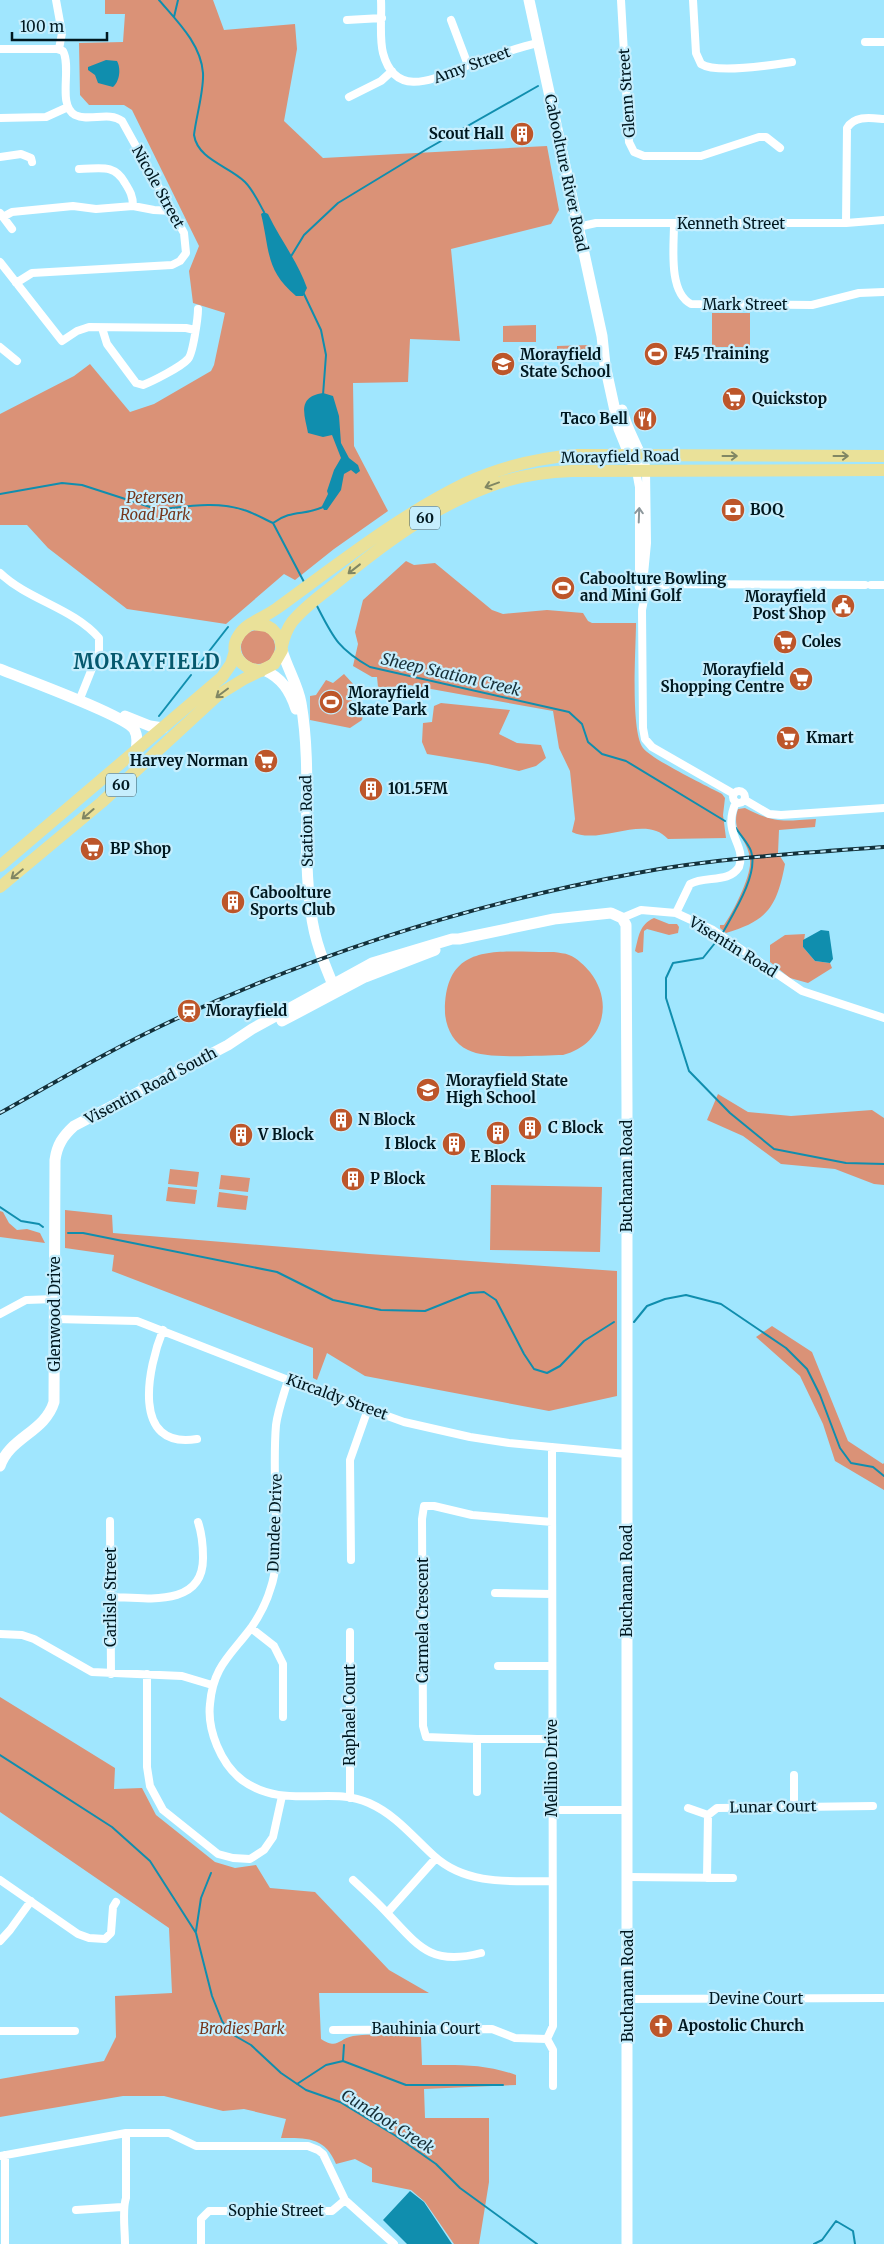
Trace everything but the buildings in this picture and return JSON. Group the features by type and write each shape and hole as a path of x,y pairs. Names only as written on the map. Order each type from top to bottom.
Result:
{"main road":[{"name":"Caboolture River Road","path":"529,0 604,346 605,365 619,429 636,456 641,471"},
{"name":"Morayfield Road","path":"253,624 408,517 455,489 485,475 518,464 555,457 884,456"},
{"name":"Morayfield Road","path":"282,648 289,626 302,611 405,531 443,508 489,486 517,477 550,472 880,470"},
{"path":"880,470 884,483"},
{"path":"253,624 261,624 272,628 280,638 282,648"},
{"name":"60","path":"0,866 222,678 232,664 239,634 253,624"},
{"name":"60","path":"0,887 97,807 218,695 274,664 282,648"},
{"name":"Station Road","path":"282,648 302,704 308,790 310,912 331,990"},
{"path":"235,651 239,661 245,667 263,671"},
{"path":"0,669 111,713 134,729 137,739 136,752"},
{"name":"Station Road","path":"263,671 278,678 288,688 298,714 301,734 303,913 310,945 331,990"},
{"path":"111,713 121,714 150,726 163,728"},
{"name":"Visentin Road","path":"331,990 382,959 452,939 554,920 611,913 622,918"},
{"name":"Buchanan Road","path":"622,918 626,925 627,1096 627,2244"},
{"name":"Visentin Road South","path":"60,1141 74,1126 245,1035 252,1029 331,990"},
{"name":"Glenwood Drive","path":"0,1466 9,1449 42,1424 52,1408 55,1394 55,1160 60,1141"}],"street":[{"path":"0,118 46,117 68,107 66,100 66,60 61,50 62,33 56,0"},
{"path":"349,97 381,81 392,71 382,52 381,0"},
{"name":"Glenn Street","path":"621,0 630,142 634,152 644,156 701,156 759,136 766,136 780,148"},
{"path":"693,0 696,53 701,64 712,68 761,67 792,62"},
{"path":"347,20 382,18"},
{"path":"451,20 468,65"},
{"path":"865,42 884,42"},
{"name":"Amy Street","path":"392,71 412,83 422,83 468,65 538,43"},
{"path":"0,49 61,50"},
{"name":"Nicole Street","path":"16,282 32,274 168,266 177,263 184,257 186,247 184,233 122,121 114,117 79,116 68,107"},
{"path":"846,223 848,128 850,124 861,118 884,118"},
{"path":"0,157 25,155 31,158 32,162"},
{"path":"78,169 110,169 117,171 132,193 133,206"},
{"path":"12,229 1,215 12,212 73,206 96,208 133,206 172,211"},
{"name":"Kenneth Street","path":"578,227 596,223 846,223 884,220"},
{"name":"Mark Street","path":"674,224 675,277 680,293 691,304 812,305 859,293 884,292"},
{"path":"0,262 62,341 83,328 149,327 195,330"},
{"path":"102,328 107,344 136,383 143,385 188,359 193,351 198,309"},
{"path":"0,347 17,361"},
{"path":"641,471 644,585 642,610 643,728 645,739 658,751 735,798"},
{"path":"0,573 8,580 93,631 99,638 99,651 79,701"},
{"path":"644,585 884,585"},
{"path":"676,913 690,884 698,881 728,877 739,867 741,855 730,826 737,791 742,791 745,794 744,800 769,814 782,815 884,808"},
{"name":"Visentin Road","path":"622,918 641,910 676,913 713,930 802,991 884,1018"},
{"path":"0,1314 26,1300 55,1299"},
{"name":"Kircaldy Street","path":"55,1319 136,1321 288,1380 404,1422 470,1437 626,1454"},
{"path":"162,1330 154,1351 150,1375 150,1414 157,1428 169,1438 185,1441 197,1439"},
{"name":"Dundee Drive","path":"288,1380 276,1424 276,1559 272,1585 263,1608 251,1628 224,1659 212,1685 209,1707 216,1744 223,1758 242,1780 260,1791 282,1796 350,1798 366,1802 384,1810 436,1858 449,1868 468,1876 491,1880 552,1881"},
{"path":"351,1560 350,1460 368,1409"},
{"name":"Mellino Drive","path":"552,1447 553,2026 547,2039 553,2050 553,2086"},
{"name":"Carmela Crescent","path":"552,1522 472,1515 434,1506 424,1506 422,1519 423,1726 426,1737 552,1739"},
{"name":"Carlisle Street","path":"110,1521 111,1674"},
{"path":"111,1597 166,1598 184,1594 198,1580 203,1566 202,1534 198,1522"},
{"path":"495,1593 552,1594"},
{"path":"251,1628 274,1646 283,1664 284,1717"},
{"name":"Raphael Court","path":"350,1632 350,1798"},
{"path":"0,1634 22,1635 34,1639 92,1672 182,1676 212,1685"},
{"path":"498,1666 552,1666"},
{"path":"147,1674 147,1767 150,1786 163,1810 218,1854 239,1859 250,1859 264,1850 273,1837 282,1796"},
{"path":"477,1739 477,1792"},
{"path":"794,1775 794,1807"},
{"name":"Lunar Court","path":"708,1878 708,1815 717,1808 873,1806"},
{"path":"688,1808 708,1815"},
{"path":"552,1810 628,1810"},
{"path":"387,1913 436,1858"},
{"path":"628,1877 733,1878"},
{"path":"0,1880 78,1934 88,1938 105,1939 111,1933 113,1907 116,1902"},
{"path":"353,1880 416,1945 431,1953 445,1956 481,1953"},
{"path":"0,1941 31,1901"},
{"name":"Devine Court","path":"628,1999 884,1998"},
{"name":"Bauhinia Court","path":"333,2030 492,2029 515,2038 547,2039"},
{"path":"0,2031 75,2031"},
{"path":"125,2244 126,2218 122,2208 126,2198 126,2133"},
{"path":"5,2244 2,2155 126,2133 169,2133 196,2146 308,2146 318,2150 323,2154 345,2200 394,2244"},
{"name":"Sophie Street","path":"201,2244 201,2220 209,2211 332,2211 345,2200"},
{"path":"76,2210 122,2208"}],"green space":[{"name":"Petersen Road Park","path":"105,0 213,0 224,30 295,24 297,49 284,121 323,158 547,146 559,210 551,224 451,249 460,341 410,339 408,382 353,383 354,446 388,511 334,549 295,580 284,574 226,624 127,609 48,548 27,525 0,525 0,414 74,376 90,364 130,412 154,404 211,371 214,365 225,313 193,303 189,271 199,246 132,110 124,105 89,105 80,95 79,43 123,42 125,14 105,14"},
{"path":"712,313 750,313 750,347 712,347"},
{"path":"536,325 536,342 503,342 503,326"},
{"path":"589,345 590,361 557,361 557,346"},
{"path":"406,561 414,565 435,563 492,610 503,614 547,610 583,613 588,621 592,623 636,623 635,707 636,724 643,748 657,759 722,794 725,798 723,815 726,838 668,839 658,832 647,829 596,835 583,835 572,832 575,819 570,771 559,748 553,711 409,685 399,688 378,687 377,677 372,677 353,666 358,644 355,632 363,600"},
{"path":"258,630 265,631 270,635 274,640 274,654 270,659 265,663 258,664 251,663 246,659 242,654 241,647 242,640 246,635 251,631"},
{"name":"Morayfield Skate Park","path":"344,674 355,686 350,691 353,708 364,711 362,720 350,728 310,720 310,696 316,695 326,680 333,683"},
{"path":"441,703 510,710 499,734 517,743 541,745 546,758 536,766 519,771 427,754 422,742 423,723 432,722 434,706"},
{"path":"745,808 772,819 816,819 815,827 779,830 778,853 785,864 774,901 761,917 752,923 726,933 720,928 720,925 724,925 737,903 750,867 749,853 736,824 738,809"},
{"path":"654,918 669,924 677,924 679,927 678,933 669,935 647,929 644,931 643,952 638,953 635,951 640,931 645,924"},
{"path":"805,934 803,947 815,961 830,963 832,968 808,983 790,978 770,962 770,945 785,935"},
{"path":"496,952 554,952 567,954 578,960 590,972 598,984 603,1010 595,1033 587,1042 576,1050 563,1055 514,1056 477,1053 468,1050 455,1040 449,1030 445,1013 447,989 454,972 465,961 479,955"},
{"path":"718,1094 748,1112 791,1116 872,1110 884,1118 884,1185 874,1184 835,1169 781,1164 743,1136 707,1120"},
{"path":"170,1169 199,1172 197,1187 168,1184"},
{"path":"221,1175 250,1178 248,1192 219,1189"},
{"path":"491,1185 602,1187 600,1252 490,1250"},
{"path":"168,1187 197,1190 195,1204 166,1201"},
{"path":"219,1192 248,1196 246,1210 217,1207"},
{"path":"65,1210 112,1215 113,1233 369,1254 617,1271 617,1396 549,1411 365,1376 327,1353 317,1380 313,1378 313,1348 112,1271 114,1255 65,1248"},
{"path":"0,1211 3,1212 9,1223 17,1230 27,1229 40,1233 45,1243 0,1237"},
{"path":"772,1326 812,1352 848,1441 884,1463 884,1490 835,1461 823,1424 800,1376 756,1337"},
{"name":"Brodies Park","path":"0,1697 115,1768 114,1789 142,1788 156,1815 215,1862 235,1868 256,1865 270,1888 315,1892 389,1970 429,1993 319,1993 321,2039 335,2044 348,2037 360,2035 421,2037 422,2065 458,2065 492,2068 516,2075 516,2085 424,2089 425,2118 489,2118 489,2182 479,2244 454,2244 425,2202 411,2190 372,2182 372,2168 355,2159 336,2164 332,2155 321,2144 314,2141 299,2138 281,2138 286,2119 244,2109 223,2111 164,2096 123,2096 0,2117 0,2079 104,2061 116,2037 115,1996 172,1993 169,1928 0,1812"}],"water":[{"path":"106,60 117,61 118,64 118,78 113,87 98,83 95,75 88,70 88,67"},
{"path":"264,212 268,214 303,278 307,288 303,296 296,296 286,286 274,268 270,259 261,214"},
{"path":"323,393 333,396 339,416 341,443 349,458 358,465 360,471 356,474 351,470 344,474 341,490 327,510 324,510 322,506 328,494 327,491 334,470 341,458 332,435 323,437 308,433 304,414 304,408 309,399 314,395"},
{"path":"821,930 829,931 833,959 830,963 815,961 803,947 803,940"},
{"path":"410,2191 424,2202 452,2244 407,2244 383,2220"}],"waterway":[{"name":"Sheep Station Creek","path":"159,0 187,34 198,52 201,62 203,73 202,88 194,135 197,144 208,157 245,182 264,212"},
{"path":"174,17 178,0"},
{"path":"290,258 304,235 338,203 427,149 538,86"},
{"name":"Sheep Station Creek","path":"303,292 321,330 326,355 323,395"},
{"path":"0,494 62,483 82,485 153,508"},
{"path":"162,509 203,505 234,507 248,511 273,523"},
{"name":"Sheep Station Creek","path":"304,582 273,523 292,514 323,507"},
{"name":"Sheep Station Creek","path":"316,604 337,641 350,654 370,667 569,712 582,724 588,742 602,754 626,761 725,821"},
{"path":"196,668 228,627"},
{"path":"159,716 191,675"},
{"name":"Sheep Station Creek","path":"722,934 744,894 753,860 748,845 736,828"},
{"name":"Sheep Station Creek","path":"719,938 703,958 673,963 666,978 666,998 689,1071 730,1113 774,1149 846,1163 884,1164"},
{"path":"0,1207 21,1221 39,1224 43,1227"},
{"path":"68,1233 83,1233 277,1272 333,1300 381,1310 425,1311 470,1293 484,1292 496,1300 524,1354 534,1369 547,1373 560,1366 584,1341 614,1322"},
{"path":"634,1322 647,1306 665,1299 686,1295 721,1304 786,1348 807,1369 820,1395 840,1448 851,1463 873,1467 884,1476"},
{"name":"Cundoot Creek","path":"0,1755 112,1827 150,1861 196,1933 212,1996 222,2021 230,2033 251,2045 281,2073 306,2090 340,2102 396,2136 436,2164 460,2188 537,2244"},
{"path":"196,1931 201,1898 211,1873"},
{"path":"343,2060 344,2045"},
{"path":"297,2084 326,2065 343,2061 406,2085 503,2085"},
{"name":"Cundoot Creek","path":"814,2244 822,2240 836,2221 853,2231 855,2244"}],"railway":[{"path":"0,1113 110,1052 178,1018 289,971 403,931 519,898 637,873 729,860 884,847"}],"place":[{"name":"Scout Hall","path":"522,134"},
{"name":"F45 Training","path":"656,354"},
{"name":"Morayfield State School","path":"503,364"},
{"name":"Quickstop","path":"734,399"},
{"name":"Taco Bell","path":"645,419"},
{"name":"BOQ","path":"733,510"},
{"name":"Caboolture Bowling and Mini Golf","path":"563,588"},
{"name":"Morayfield Post Shop","path":"843,606"},
{"name":"Coles","path":"785,642"},
{"name":"Morayfield Shopping Centre","path":"801,679"},
{"name":"Morayfield Skate Park","path":"331,702"},
{"name":"Kmart","path":"788,738"},
{"name":"Harvey Norman","path":"266,761"},
{"name":"101.5FM","path":"371,789"},
{"name":"BP Shop","path":"92,849"},
{"name":"Caboolture Sports Club","path":"233,902"},
{"name":"Morayfield","path":"189,1011"},
{"name":"Morayfield State High School","path":"428,1090"},
{"name":"N Block","path":"341,1120"},
{"name":"C Block","path":"530,1128"},
{"name":"E Block","path":"498,1133"},
{"name":"V Block","path":"241,1135"},
{"name":"I Block","path":"454,1144"},
{"name":"P Block","path":"353,1179"},
{"name":"Apostolic Church","path":"661,2026"}],"district":[{"name":"MORAYFIELD","path":"147,662"}]}
